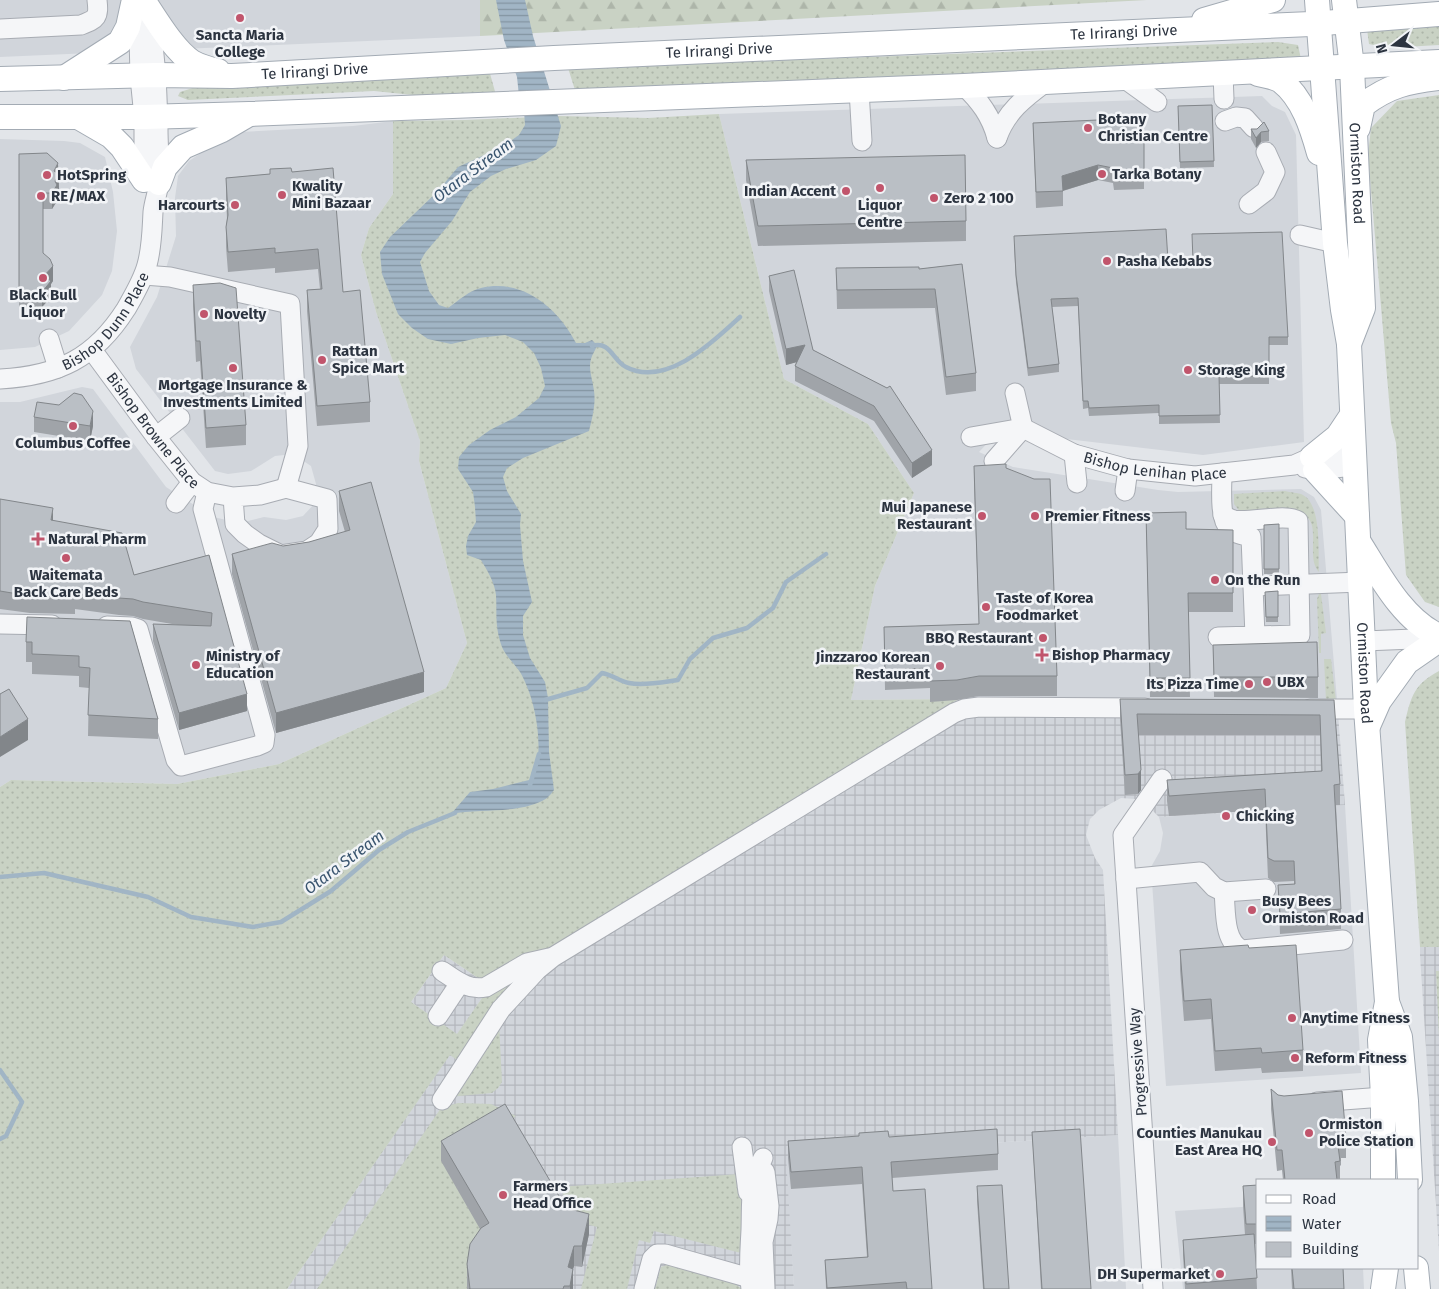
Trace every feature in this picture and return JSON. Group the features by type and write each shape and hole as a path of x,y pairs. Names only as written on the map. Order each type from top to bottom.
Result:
{"main road":[{"path":"1174,30 1224,13 1273,0"},
{"name":"Ormiston Road","path":"1317,0 1331,193 1343,310 1349,344 1367,718 1387,1002 1380,1040 1383,1179"},
{"path":"1372,0 1384,10 1409,16"},
{"path":"64,78 120,42 138,2 193,63 232,76"},
{"name":"Te Irirangi Drive","path":"0,79 232,76 491,61 1318,24 1345,10 1409,16 1439,14"},
{"name":"Ormiston Road","path":"1345,10 1352,67 1363,308 1349,344"},
{"path":"0,117 151,117 249,114 1125,79 1439,62"},
{"path":"1252,72 1280,80 1295,96 1311,125 1331,193"},
{"path":"1355,144 1363,105 1375,96 1406,82 1439,78"},
{"path":"78,117 111,136 151,181 183,147 222,130 249,114"},
{"path":"1352,415 1338,436 1307,464 1357,516"},
{"path":"1358,540 1398,603 1426,630 1439,638 1407,662 1367,718"},
{"name":"Ormiston Road","path":"1387,1002 1400,1037 1406,1101 1410,1179"},
{"path":"1383,1289 1387,1269"},
{"path":"1387,1269 1388,1289"}],"street":[{"path":"0,28 81,25 97,17 97,0"},
{"name":"Bishop Dunn Place","path":"0,379 30,376 58,368 92,350 121,316 134,296 144,275 152,241 153,210 148,76 150,24 138,2"},
{"path":"1223,74 1224,99"},
{"path":"1125,79 1157,102"},
{"path":"964,86 983,106 993,124 997,138 1001,127 1013,109 1046,82"},
{"path":"859,90 862,141"},
{"path":"1225,121 1236,117 1245,118 1254,128"},
{"path":"1249,204 1266,191 1275,172 1266,152"},
{"path":"1300,235 1336,242"},
{"path":"144,275 170,277 290,304 298,446 286,488 327,499 328,529 319,543 307,551 281,555 259,544 235,524 233,497"},
{"path":"49,339 58,368"},
{"name":"Bishop Browne Place","path":"92,350 156,437 200,487 233,497 260,495 286,488"},
{"path":"1015,393 1023,428"},
{"path":"156,437 180,418"},
{"path":"970,437 1023,428"},
{"path":"994,461 1023,428"},
{"name":"Bishop Lenihan Place","path":"1023,428 1074,454 1128,469 1195,476 1354,459"},
{"path":"1074,454 1076,482"},
{"path":"1125,491 1128,469"},
{"path":"1222,473 1223,515 1228,528 1238,534 1251,537 1255,636"},
{"path":"85,626 132,627 138,629 176,760 181,766 264,743 265,735 203,509 200,487 176,503"},
{"path":"1218,637 1300,634 1298,521 1295,519 1235,520 1223,515"},
{"path":"1254,586 1361,582"},
{"path":"0,624 66,625"},
{"path":"1364,642 1439,638"},
{"path":"442,1100 501,1009 553,957 954,713 964,709 979,707 1161,708"},
{"path":"1296,709 1367,718"},
{"name":"Progressive Way","path":"1153,1289 1123,835 1162,779"},
{"path":"1126,879 1200,872 1214,887 1224,892 1266,889"},
{"path":"1224,892 1229,937 1235,946 1242,950 1343,940"},
{"path":"442,971 471,988 486,987 527,963 553,957"},
{"path":"438,1016 460,983"},
{"path":"1303,1103 1382,1097"},
{"path":"742,1147 750,1201 758,1285"},
{"path":"750,1201 755,1172 764,1165 769,1206 758,1285"},
{"path":"644,1289 652,1259 657,1254 665,1254 758,1285"}],"shaded area":[{"name":"Sancta Maria College","path":"0,0 480,0 480,36 0,57"},
{"path":"1262,96 1272,106 1285,112 1296,135 1304,442 1203,455 1058,438 1027,421 1009,420 979,452 1013,467 1158,490 1178,492 1301,489 1314,497 1321,510 1337,700 1013,702 959,699 851,700 875,586 914,493 868,424 784,379 719,114"},
{"path":"393,121 393,194 369,228 361,255 376,312 420,441 419,461 467,643 446,688 279,764 177,784 11,780 0,787 0,402 20,402 82,387 93,389 166,487 213,517 240,523 264,517 286,520 303,516 316,502 316,484 311,466 293,454 275,456 251,471 228,474 215,471 136,369 130,347 157,297 176,236 175,198 178,176 189,161 217,142 240,132 353,126"},
{"path":"0,139 80,143 105,157 113,192 117,231 112,271 102,295 69,331 35,347 0,350"},
{"path":"959,699 1013,702 1337,700 1345,805 1159,817 1151,809 1135,799 1121,798 1099,810 1090,819 1086,835 1095,858 1103,870 1118,1135 786,1156 794,1289 287,1289 450,1054 461,1063 482,998 457,1035 411,1002 444,955 481,980 562,946"},
{"path":"1345,805 1361,1073 1166,1086 1151,867 1160,851 1163,833 1159,817"},
{"path":"1420,947 1439,947 1439,1251 1420,955"},
{"path":"1118,1135 1126,1289 794,1289 785,1156"},
{"path":"1256,1206 1256,1269 1363,1269 1364,1289 1183,1289 1175,1211"}],"green space":[{"path":"480,0 1147,0 480,36"},
{"path":"1439,20 1439,45 1386,48 1369,44 1367,29"},
{"path":"1278,42 1298,45 1301,59 1287,64 575,90 568,68"},
{"path":"489,70 496,95 442,98 374,91 188,100 178,96 180,92 199,86"},
{"path":"1439,95 1439,607 1425,602 1406,575 1396,443 1391,423 1368,155 1371,128 1397,101"},
{"path":"719,114 784,379 868,424 914,493 875,586 851,700 959,699 562,946 481,980 444,955 411,1002 457,1034 482,998 532,967 461,1063 450,1055 287,1289 0,1289 0,787 11,780 177,784 279,764 446,688 467,643 419,461 420,441 376,312 361,255 369,228 393,194 393,121 559,116 648,118"},
{"path":"1285,491 1303,495 1309,500 1313,509 1318,530 1319,572 1313,556 1312,527 1310,520 1304,515 1293,514 1292,508 1257,509 1256,515 1241,513 1234,504 1234,494"},
{"path":"1319,594 1321,594 1326,633 1321,634 1321,653 1319,653 1317,599"},
{"path":"1324,659 1331,659 1336,701 1326,701"},
{"path":"1439,671 1439,947 1420,947 1405,722 1409,705 1419,686"},
{"path":"1436,971 1439,971 1439,1037"},
{"path":"499,1022 502,1082 498,1088 492,1093 448,1097"},
{"path":"458,1103 491,1104 516,1116 505,1124 489,1244 467,1284 467,1289 317,1289 441,1108"},
{"path":"740,1174 746,1267 741,1253 654,1231 650,1243 639,1240 627,1289 581,1289 597,1227 578,1222 559,1187"},
{"path":"667,1265 734,1283 742,1289 655,1289 661,1267"}],"water":[{"path":"496,0 525,0 533,36 561,126 556,146 536,160 506,169 491,176 470,192 452,221 425,253 420,262 429,291 439,305 448,308 468,293 481,288 511,287 538,299 549,308 559,318 576,343 585,343 592,340 597,345 590,363 594,401 589,431 523,458 507,468 503,477 507,491 521,514 523,561 532,602 523,616 523,635 530,658 545,682 548,698 549,752 554,790 544,800 521,808 451,814 470,792 493,789 533,779 537,767 538,740 534,710 526,683 506,654 498,635 494,586 481,560 467,555 468,536 476,522 475,507 473,492 458,469 459,457 469,445 490,430 516,417 539,398 545,386 541,368 534,353 523,342 505,335 451,344 428,339 412,328 398,314 382,274 380,252 390,237 437,192 458,167 502,147 519,135 525,125 517,77 504,40"}],"building":[{"path":"1212,105 1214,161 1180,162 1178,106"},
{"path":"1141,118 1144,136 1144,173 1114,175 1113,168 1098,165 1062,176 1063,191 1036,192 1033,123"},
{"path":"1264,122 1269,131 1261,132 1256,138 1251,129 1257,129"},
{"path":"47,153 58,163 54,171 59,174 55,181 57,185 52,193 43,193 43,253 50,259 53,266 44,276 51,281 42,292 19,292 19,154"},
{"path":"965,155 966,221 758,226 746,160"},
{"path":"291,168 292,172 333,168 343,292 360,290 370,402 317,406 307,290 322,289 318,249 275,253 275,248 228,252 226,178 270,174 270,169"},
{"path":"1166,229 1168,261 1193,261 1192,234 1282,232 1288,337 1269,337 1269,376 1219,376 1220,415 1159,416 1159,405 1089,408 1088,401 1083,401 1078,298 1051,299 1059,364 1028,368 1016,275 1014,236"},
{"path":"962,264 976,373 946,377 935,289 837,290 836,268 919,267 919,269"},
{"path":"794,270 813,350 887,388 890,386 932,450 912,463 874,406 795,366 805,345 786,349 769,276"},
{"path":"220,283 236,288 246,425 206,428 200,341 196,341 193,285"},
{"path":"74,393 82,395 93,411 90,426 34,417 37,402 59,405"},
{"path":"1006,464 1006,468 1034,479 1050,479 1057,676 979,676 957,680 930,681 930,668 885,670 884,627 979,624 974,466"},
{"path":"371,482 424,672 276,713 232,554 272,543 283,546 309,542 350,530 339,491"},
{"path":"0,499 53,508 51,520 122,533 134,575 209,555 247,694 179,713 153,624 211,626 212,613 133,599 75,592 75,597 30,596 0,591"},
{"path":"1186,512 1186,529 1233,530 1233,593 1188,593 1190,678 1150,678 1146,513"},
{"path":"1279,524 1279,569 1264,569 1264,525"},
{"path":"1278,591 1278,617 1266,617 1265,592"},
{"path":"27,617 130,621 158,719 88,715 90,668 79,667 79,656 32,654 32,642 26,642"},
{"path":"1317,642 1318,677 1214,677 1213,645"},
{"path":"9,689 28,719 0,737 0,694"},
{"path":"1120,699 1334,700 1340,784 1334,785 1341,909 1280,914 1278,885 1295,884 1294,861 1274,861 1268,858 1265,789 1169,796 1167,780 1322,771 1320,715 1137,714 1141,770 1138,774 1125,775"},
{"path":"1248,945 1249,948 1296,945 1303,1050 1262,1053 1261,1048 1215,1051 1211,999 1184,1001 1180,950"},
{"name":"Ormiston Police Station","path":"1271,1089 1278,1095 1284,1096 1342,1091 1346,1138 1341,1138 1341,1145 1338,1146 1340,1161 1335,1162 1337,1179 1285,1179 1282,1150 1277,1150"},
{"name":"Farmers Head Office","path":"505,1104 566,1208 589,1214 582,1246 574,1246 568,1267 573,1269 570,1286 564,1286 563,1289 470,1289 467,1264 470,1244 481,1228 489,1223 441,1141"},
{"path":"997,1129 998,1154 891,1162 893,1191 925,1189 932,1289 907,1289 906,1282 827,1288 825,1260 868,1257 862,1167 791,1172 788,1141 859,1136 859,1133 888,1131 889,1137"},
{"path":"1080,1129 1091,1289 1042,1289 1032,1132"},
{"path":"1002,1185 1009,1289 984,1289 977,1186"},
{"path":"1256,1185 1256,1224 1246,1224 1243,1186"},
{"path":"1254,1234 1257,1278 1186,1284 1183,1240"},
{"path":"1292,1269 1343,1269 1344,1289 1294,1289"}],"waterway":[{"path":"592,346 598,345 607,348 626,367 641,372 657,372 673,367 688,359 703,349 740,317"},
{"path":"545,700 587,688 602,673 635,684 678,680 690,659 713,638 747,628 773,608 786,582 826,554"},
{"name":"Otara Stream","path":"530,785 539,754"},
{"name":"Otara Stream","path":"0,877 44,873 148,897 191,917 253,927 281,922 331,891 379,850 408,832 455,813"},
{"name":"Otara Stream","path":"0,1070 22,1102 6,1136 0,1139"}],"place":[{"name":"Sancta Maria College","path":"240,18"},
{"name":"Botany Christian Centre","path":"1088,128"},
{"name":"Tarka Botany","path":"1102,174"},
{"name":"HotSpring","path":"47,175"},
{"name":"Liquor Centre","path":"880,188"},
{"name":"Indian Accent","path":"846,191"},
{"name":"Kwality Mini Bazaar","path":"282,195"},
{"name":"RE/MAX","path":"41,196"},
{"name":"Zero 2 100","path":"934,198"},
{"name":"Harcourts","path":"235,205"},
{"name":"Pasha Kebabs","path":"1107,261"},
{"name":"Black Bull Liquor","path":"43,278"},
{"name":"Novelty","path":"204,314"},
{"name":"Rattan Spice Mart","path":"322,360"},
{"name":"Mortgage Insurance & Investments Limited","path":"233,368"},
{"name":"Storage King","path":"1188,370"},
{"name":"Columbus Coffee","path":"73,426"},
{"name":"Mui Japanese Restaurant","path":"982,516"},
{"name":"Premier Fitness","path":"1035,516"},
{"name":"Natural Pharm","path":"38,539"},
{"name":"Waitemata Back Care Beds","path":"66,558"},
{"name":"On the Run","path":"1215,580"},
{"name":"Taste of Korea Foodmarket","path":"986,607"},
{"name":"BBQ Restaurant","path":"1043,638"},
{"name":"Bishop Pharmacy","path":"1042,655"},
{"name":"Ministry of Education","path":"196,665"},
{"name":"Jinzzaroo Korean Restaurant","path":"940,666"},
{"name":"UBX","path":"1267,682"},
{"name":"Its Pizza Time","path":"1249,684"},
{"name":"Chicking","path":"1226,816"},
{"name":"Busy Bees Ormiston Road","path":"1252,910"},
{"name":"Anytime Fitness","path":"1292,1018"},
{"name":"Reform Fitness","path":"1295,1058"},
{"name":"Ormiston Police Station","path":"1309,1133"},
{"name":"Counties Manukau East Area HQ","path":"1272,1142"},
{"name":"Farmers Head Office","path":"503,1195"},
{"name":"DH Supermarket","path":"1220,1274"}]}
